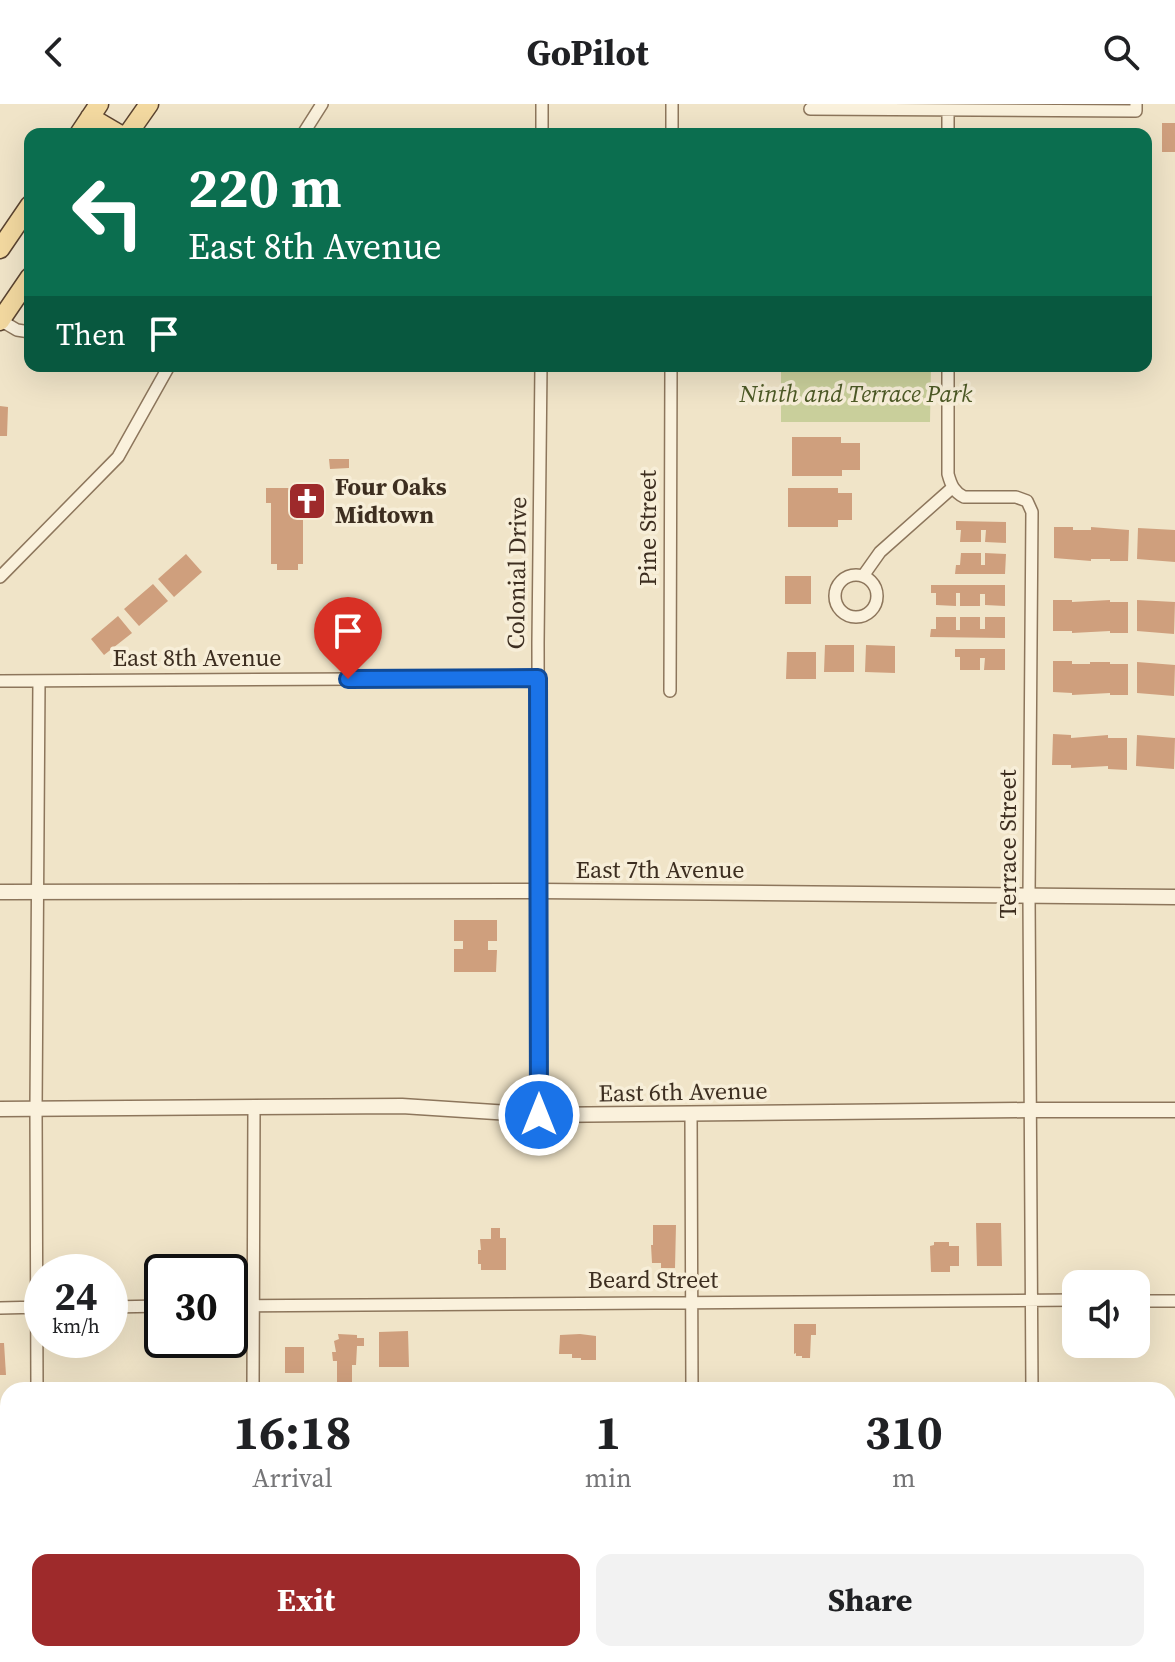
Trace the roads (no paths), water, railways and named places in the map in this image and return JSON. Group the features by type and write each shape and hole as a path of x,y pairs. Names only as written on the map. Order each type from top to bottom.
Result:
{"main road":[{"path":"132,128 149,104"},
{"path":"83,128 95,111 113,128"},
{"path":"0,249 24,214"},
{"path":"0,321 24,286"}],"street":[{"path":"307,128 322,104"},
{"path":"542,104 542,128"},
{"path":"672,104 672,128"},
{"path":"810,109 1136,107"},
{"path":"948,110 948,128"},
{"path":"0,321 24,331"},
{"path":"0,577 118,457 166,372"},
{"name":"Colonial Drive","path":"539,1115 541,372"},
{"name":"Pine Street","path":"670,691 671,372"},
{"path":"863,576 880,552 952,488 948,474 948,372"},
{"name":"Terrace Street","path":"952,488 964,497 1016,497 1027,501 1032,512 1029,896 1032,1382"},
{"name":"East 8th Avenue","path":"0,681 538,678"},
{"path":"39,681 36,1109 39,1254"},
{"name":"East 7th Avenue","path":"0,892 540,891 1175,897"},
{"name":"East 6th Avenue","path":"0,1109 402,1106 539,1115 1175,1110"},
{"path":"253,1382 254,1107"},
{"path":"691,1114 692,1382"},
{"name":"Beard Street","path":"248,1306 1062,1300"},
{"path":"1150,1301 1175,1301"},
{"path":"0,1308 24,1307"},
{"path":"37,1382 38,1358"}],"place":[{"name":"Four Oaks Midtown","path":"307,501"}],"park label":[{"name":"Ninth and Terrace Park","path":"856,394"}]}
